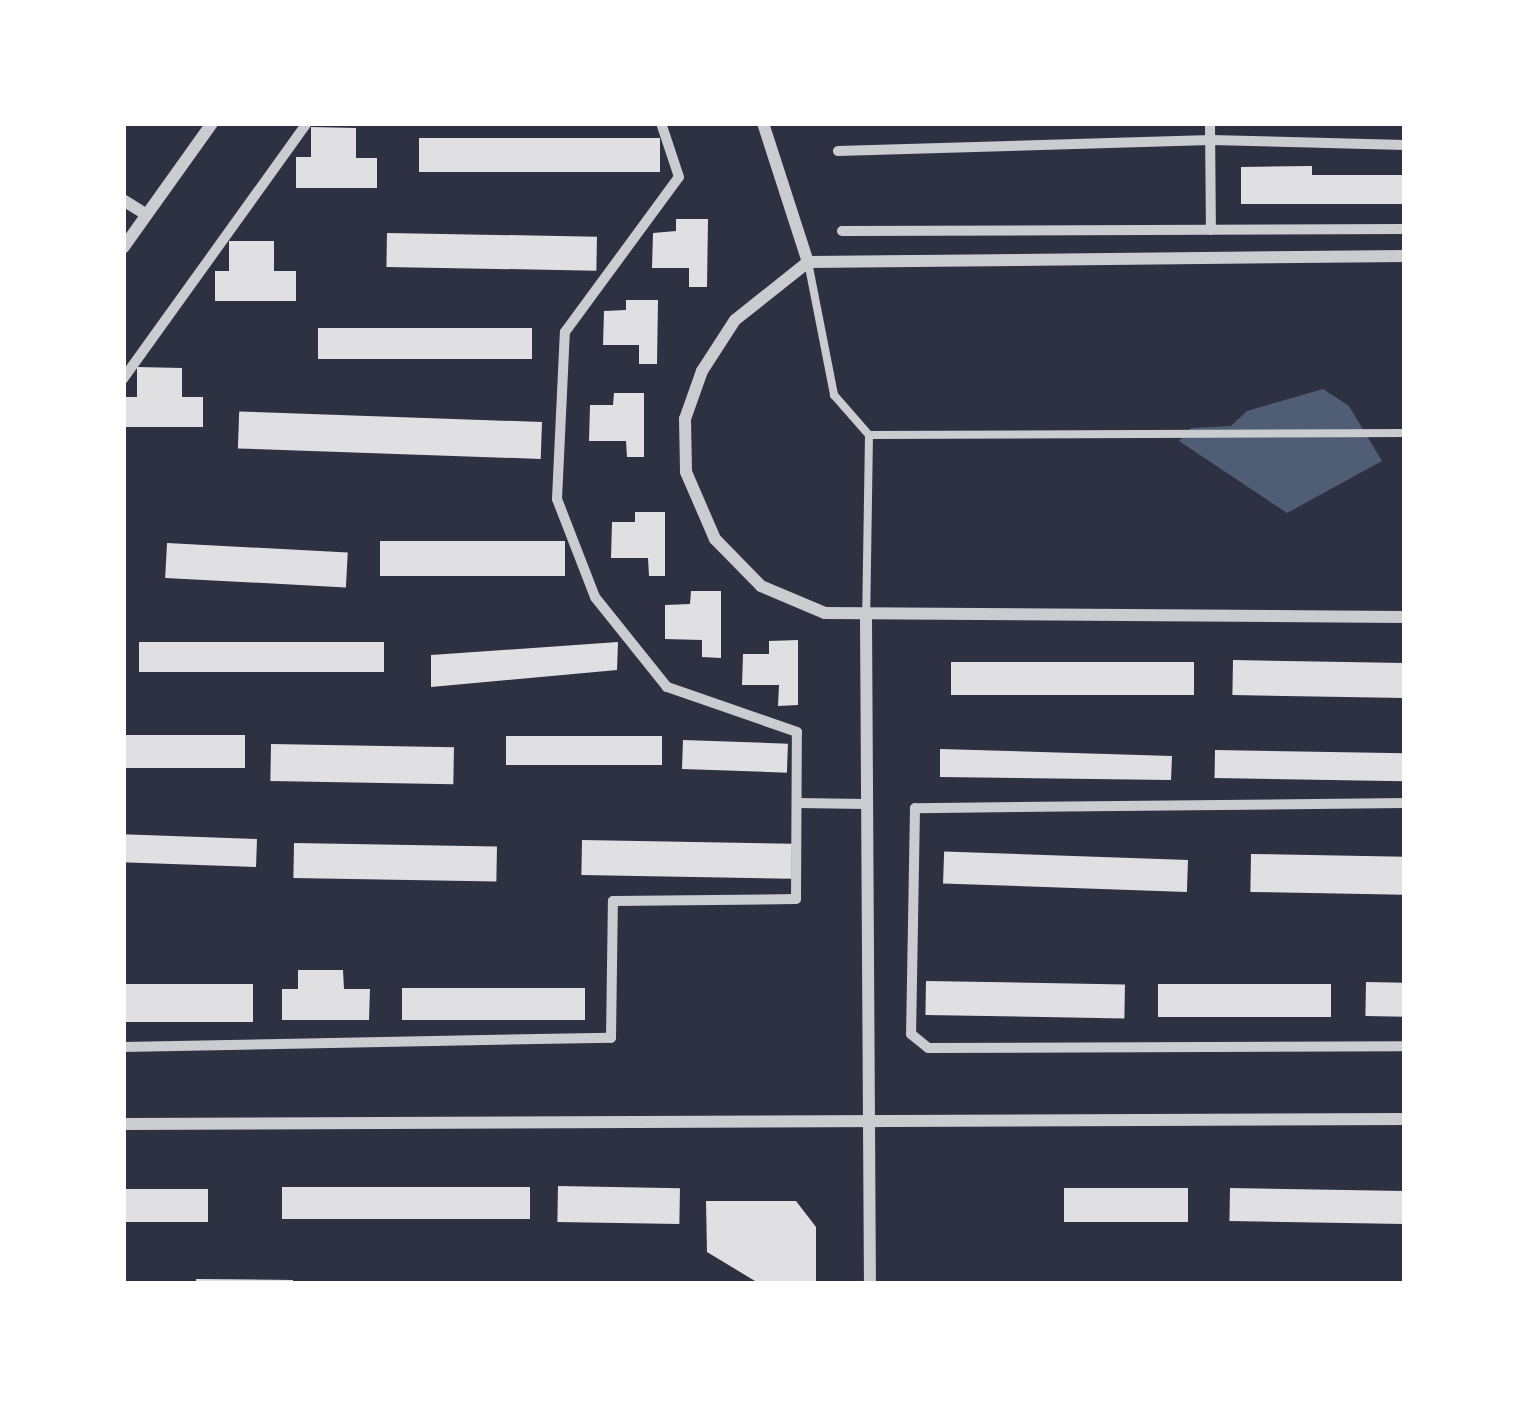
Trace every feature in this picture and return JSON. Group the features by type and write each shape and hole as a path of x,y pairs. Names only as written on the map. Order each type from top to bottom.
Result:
{"street":[{"path":"123,248 212,123"},
{"path":"123,379 308,123"},
{"path":"123,1047 610,1038 613,901 796,898 796,732 667,687 595,597 557,499 565,332 680,177 662,123"},
{"path":"763,123 808,262 833,395 869,435 865,804 869,1284"},
{"path":"1210,123 1211,230"},
{"path":"838,151 1211,140 1405,145"},
{"path":"123,200 145,214"},
{"path":"842,231 1405,229"},
{"path":"1405,256 808,262 770,287 717,345 685,419 686,472 703,518 736,566 788,601 866,619 1405,617"},
{"path":"869,435 1405,433"},
{"path":"798,803 865,804"},
{"path":"1405,803 915,808 911,1034 928,1048 1405,1046"},
{"path":"123,1124 1405,1119"}],"water":[{"path":"1323,389 1349,406 1382,461 1287,513 1179,441 1191,428 1231,426 1247,411"}],"building":[{"path":"311,127 356,128 356,158 377,158 377,188 296,188 296,157 311,157"},
{"path":"419,138 660,138 660,172 419,172"},
{"path":"1312,166 1312,175 1405,175 1405,204 1241,204 1241,167"},
{"path":"676,219 708,219 707,287 689,287 689,268 652,268 653,233 676,231"},
{"path":"387,233 597,237 596,271 386,267"},
{"path":"229,241 274,241 274,271 296,271 296,301 215,301 215,271 229,271"},
{"path":"626,300 658,300 657,364 639,364 639,345 603,345 604,311 626,310"},
{"path":"318,328 532,328 532,359 318,359"},
{"path":"137,367 182,368 182,397 203,397 203,427 123,427 123,397 137,397"},
{"path":"614,393 644,393 644,457 627,457 626,441 589,441 590,405 613,405"},
{"path":"239,411 542,422 541,459 238,448"},
{"path":"635,512 665,512 665,576 649,576 648,558 611,558 612,522 635,522"},
{"path":"380,541 565,541 565,576 380,576"},
{"path":"167,543 348,552 346,587 165,578"},
{"path":"691,591 721,591 721,658 702,657 702,640 665,639 665,605 690,604"},
{"path":"798,640 798,705 778,706 779,685 742,685 743,654 769,654 769,641"},
{"path":"139,642 384,642 384,672 139,672"},
{"path":"618,642 617,670 431,687 431,655"},
{"path":"1233,660 1405,663 1404,698 1232,695"},
{"path":"951,662 1194,662 1194,695 951,695"},
{"path":"123,735 245,735 245,768 123,768"},
{"path":"506,736 662,736 662,765 506,765"},
{"path":"683,740 788,744 787,773 682,769"},
{"path":"271,744 454,747 453,784 270,781"},
{"path":"940,749 1172,756 1171,780 940,777"},
{"path":"1215,750 1405,753 1404,781 1215,778"},
{"path":"123,834 257,839 256,867 123,862"},
{"path":"582,840 792,844 791,879 581,875"},
{"path":"294,843 497,847 496,882 293,878"},
{"path":"944,851 1188,860 1187,892 943,883"},
{"path":"1251,854 1405,857 1404,895 1250,892"},
{"path":"298,970 343,970 344,989 370,989 369,1020 282,1020 282,989 298,989"},
{"path":"926,981 1125,984 1124,1018 925,1015"},
{"path":"1366,982 1405,983 1404,1017 1365,1016"},
{"path":"123,984 253,984 253,1022 123,1022"},
{"path":"1158,984 1331,984 1331,1017 1158,1017"},
{"path":"402,988 585,988 585,1020 402,1020"},
{"path":"558,1186 680,1188 679,1224 557,1222"},
{"path":"282,1187 530,1187 530,1219 282,1219"},
{"path":"1064,1188 1188,1188 1188,1222 1064,1222"},
{"path":"1230,1188 1405,1191 1404,1224 1229,1221"},
{"path":"123,1189 208,1189 208,1222 123,1222"},
{"path":"706,1201 796,1201 816,1227 816,1284 760,1284 707,1252"},
{"path":"196,1279 293,1280 293,1284 196,1284"}]}
